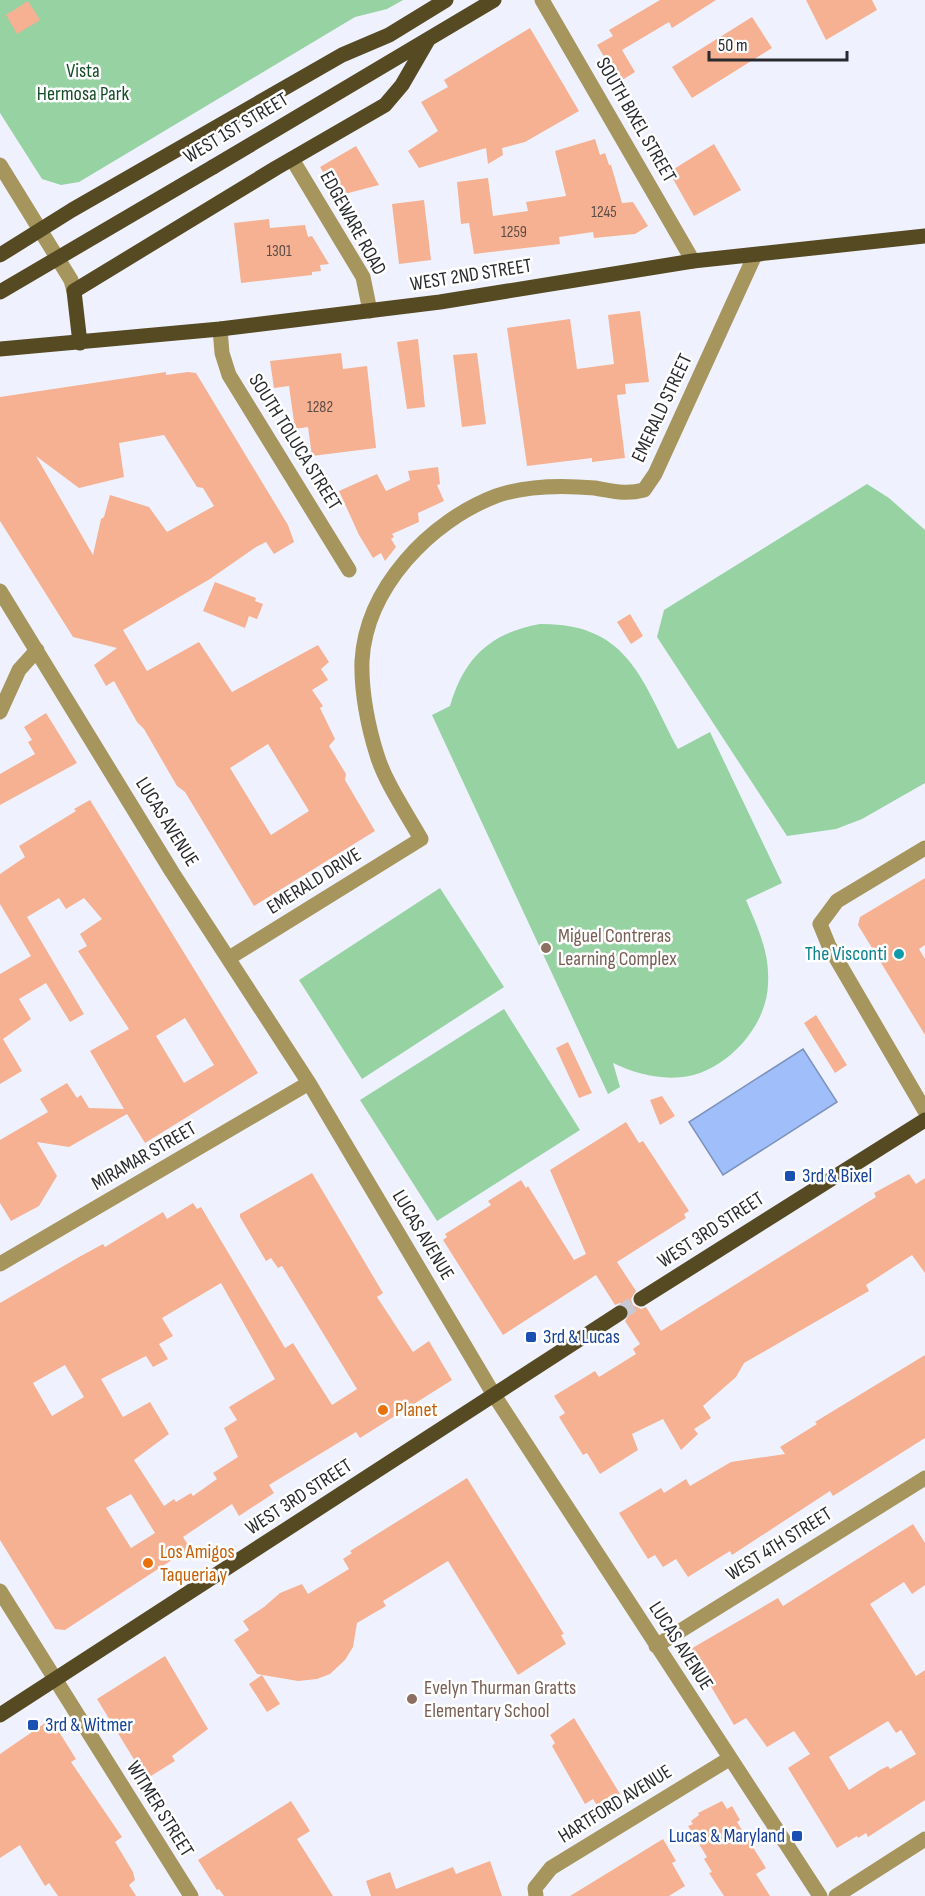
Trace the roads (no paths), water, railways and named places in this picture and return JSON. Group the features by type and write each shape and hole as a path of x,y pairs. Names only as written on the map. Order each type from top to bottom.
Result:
{"main road":[{"path":"0,255 72,210 342,55 389,35 446,0"},
{"name":"WEST 1ST STREET","path":"0,292 494,0"},
{"path":"80,344 74,291 385,105 402,85 428,40"},
{"name":"WEST 2ND STREET","path":"0,349 80,344 220,329 440,302 693,261 925,236"},
{"name":"WEST 2ND STREET","path":"0,357 22,348"},
{"name":"WEST 3RD STREET","path":"641,1299 925,1120"},
{"name":"WEST 3RD STREET","path":"0,1715 620,1313"}],"street":[{"name":"SOUTH BIXEL STREET","path":"542,0 693,261"},
{"name":"EDGEWARE ROAD","path":"292,159 363,277 370,310"},
{"path":"0,165 5,183 40,231 71,280 74,291"},
{"name":"EMERALD STREET","path":"421,839 377,757 366,707 362,661 371,621 386,589 405,561 429,537 457,517 496,496 558,485 627,494 644,490 655,474 755,255"},
{"name":"SOUTH TOLUCA STREET","path":"220,329 222,353 229,375 349,570"},
{"name":"LUCAS AVENUE","path":"0,591 172,872 309,1083 494,1395 820,1896"},
{"path":"0,712 19,670 37,650"},
{"name":"EMERALD DRIVE","path":"229,958 421,839"},
{"path":"925,848 837,901 820,924 829,946 925,1111"},
{"name":"MIRAMAR STREET","path":"0,1264 309,1083"},
{"name":"WEST 4TH STREET","path":"656,1646 925,1478"},
{"name":"WITMER STREET","path":"0,1591 53,1680 190,1896"},
{"name":"HARTFORD AVENUE","path":"537,1896 535,1888 550,1868 729,1759"},
{"path":"836,1896 925,1839"}],"water":[{"path":"803,1049 837,1102 723,1175 689,1122"}],"tunnel":[{"path":"620,1313 641,1299"}],"place":[{"name":"Miguel Contreras Learning Complex","path":"546,948"},
{"name":"The Visconti","path":"899,954"},
{"name":"3rd & Bixel","path":"790,1176"},
{"name":"3rd & Lucas","path":"531,1337"},
{"name":"Planet","path":"383,1410"},
{"name":"Los Amigos Taqueria y","path":"148,1563"},
{"name":"Evelyn Thurman Gratts Elementary School","path":"412,1699"},
{"name":"3rd & Witmer","path":"33,1725"},
{"name":"Lucas & Maryland","path":"797,1836"}],"park label":[{"name":"Vista Hermosa Park","path":"83,82"}]}
